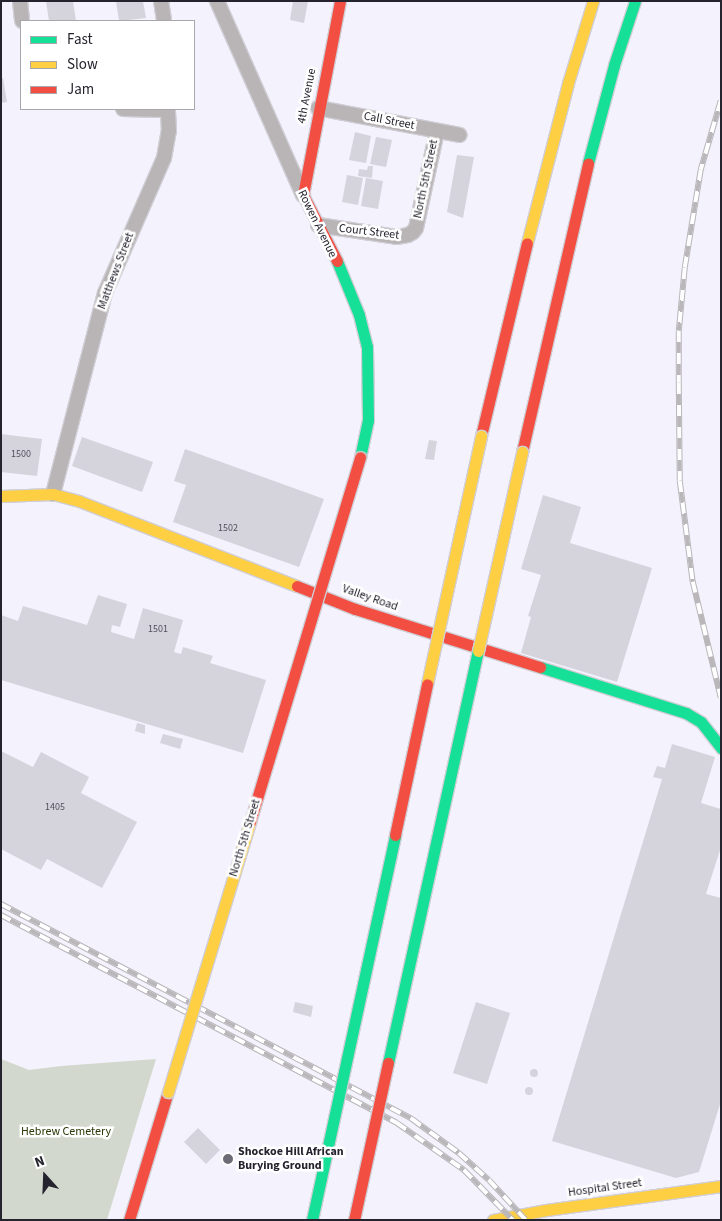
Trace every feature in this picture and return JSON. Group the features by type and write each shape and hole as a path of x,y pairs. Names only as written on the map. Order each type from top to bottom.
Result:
{"main road":[{"name":"4th Avenue","path":"303,195 318,108 340,1"},
{"path":"312,1220 516,282 568,82 593,1"},
{"path":"354,1220 574,218 614,65 635,1"},
{"name":"Rowen Avenue","path":"303,195 346,280 359,314 367,347 368,420 360,457"},
{"name":"North 5th Street","path":"130,1220 360,457"},
{"name":"Valley Road","path":"1,496 53,494 79,501 356,609 686,713 701,722 721,748"},
{"name":"Hospital Street","path":"494,1220 532,1216 721,1186"}],"street":[{"path":"20,1 22,20"},
{"path":"161,1 164,20"},
{"name":"Rowen Avenue","path":"217,1 303,195"},
{"name":"Call Street","path":"318,108 459,135"},
{"name":"Matthews Street","path":"53,494 105,293 164,158 169,131 168,110"},
{"name":"North 5th Street","path":"416,228 437,131"},
{"name":"Court Street","path":"318,225 396,237 408,235 416,228"}],"green space":[{"name":"Hebrew Cemetery","path":"1,1059 29,1070 156,1059 107,1220 1,1220"}],"building":[{"path":"46,1 73,1 76,20 49,20"},
{"path":"116,1 143,1 146,18 119,20"},
{"path":"293,1 308,1 304,23 290,20"},
{"path":"1,78 3,78 7,102 1,103"},
{"path":"355,132 371,136 366,163 349,160"},
{"path":"376,137 392,140 386,167 370,164"},
{"path":"457,155 474,157 463,218 447,212"},
{"path":"368,166 373,166 372,178 358,176 359,169 367,170"},
{"path":"347,175 363,178 358,205 342,202"},
{"path":"366,178 383,181 378,209 361,206"},
{"path":"1,434 42,439 37,476 1,472"},
{"path":"82,437 153,462 142,492 72,466"},
{"path":"429,440 437,441 434,460 425,459"},
{"path":"185,449 324,499 299,567 173,522 186,485 174,481"},
{"path":"543,495 581,507 570,543 652,568 617,682 521,653 531,617 528,616 541,575 521,569"},
{"path":"98,595 127,604 120,627 112,625 111,632 134,639 143,608 183,620 174,652 181,654 183,647 213,656 210,663 266,680 243,753 1,680 1,615 18,621 23,606 87,625"},
{"path":"137,723 145,725 145,734 135,731"},
{"path":"163,734 183,739 180,749 160,743"},
{"path":"672,744 715,757 701,803 721,809 721,847 706,894 721,898 721,1101 699,1172 676,1178 552,1141 662,779 653,777 657,766 665,768"},
{"path":"1,751 33,767 41,752 89,777 81,793 137,822 102,888 47,859 41,870 1,849"},
{"path":"295,1002 313,1006 311,1017 293,1012"},
{"path":"476,1002 510,1013 487,1084 453,1073"},
{"path":"534,1069 538,1073 534,1077 530,1073"},
{"path":"529,1087 533,1091 529,1095 525,1091"},
{"path":"198,1128 220,1150 206,1164 184,1142"}],"railway":[{"path":"721,101 701,170 685,268 679,331 680,481 693,582 721,698"},
{"path":"1,904 412,1119 459,1153 489,1180 526,1220"},
{"path":"1,915 397,1123 464,1170 513,1220"}],"traffic: fast":[{"path":"588,163 614,65 635,1"},
{"path":"337,261 359,315 367,347 368,420 360,457"},
{"path":"388,1063 478,651"},
{"path":"540,667 686,713 701,722 721,748"},
{"path":"312,1220 395,835"}],"traffic: slow":[{"path":"527,243 568,83 593,1"},
{"path":"427,684 481,436"},
{"path":"478,651 522,452"},
{"path":"1,496 53,494 79,501 297,586"},
{"path":"168,1092 250,822"},
{"path":"493,1220 546,1210 721,1186"}],"traffic: jam":[{"path":"337,261 303,195 340,1"},
{"path":"522,452 588,163"},
{"path":"481,436 527,243"},
{"path":"250,822 360,457"},
{"path":"297,586 355,609 540,667"},
{"path":"395,835 427,684"},
{"path":"354,1220 388,1063"},
{"path":"129,1220 168,1092"}],"place":[{"name":"Shockoe Hill African Burying Ground","path":"228,1159"}]}
